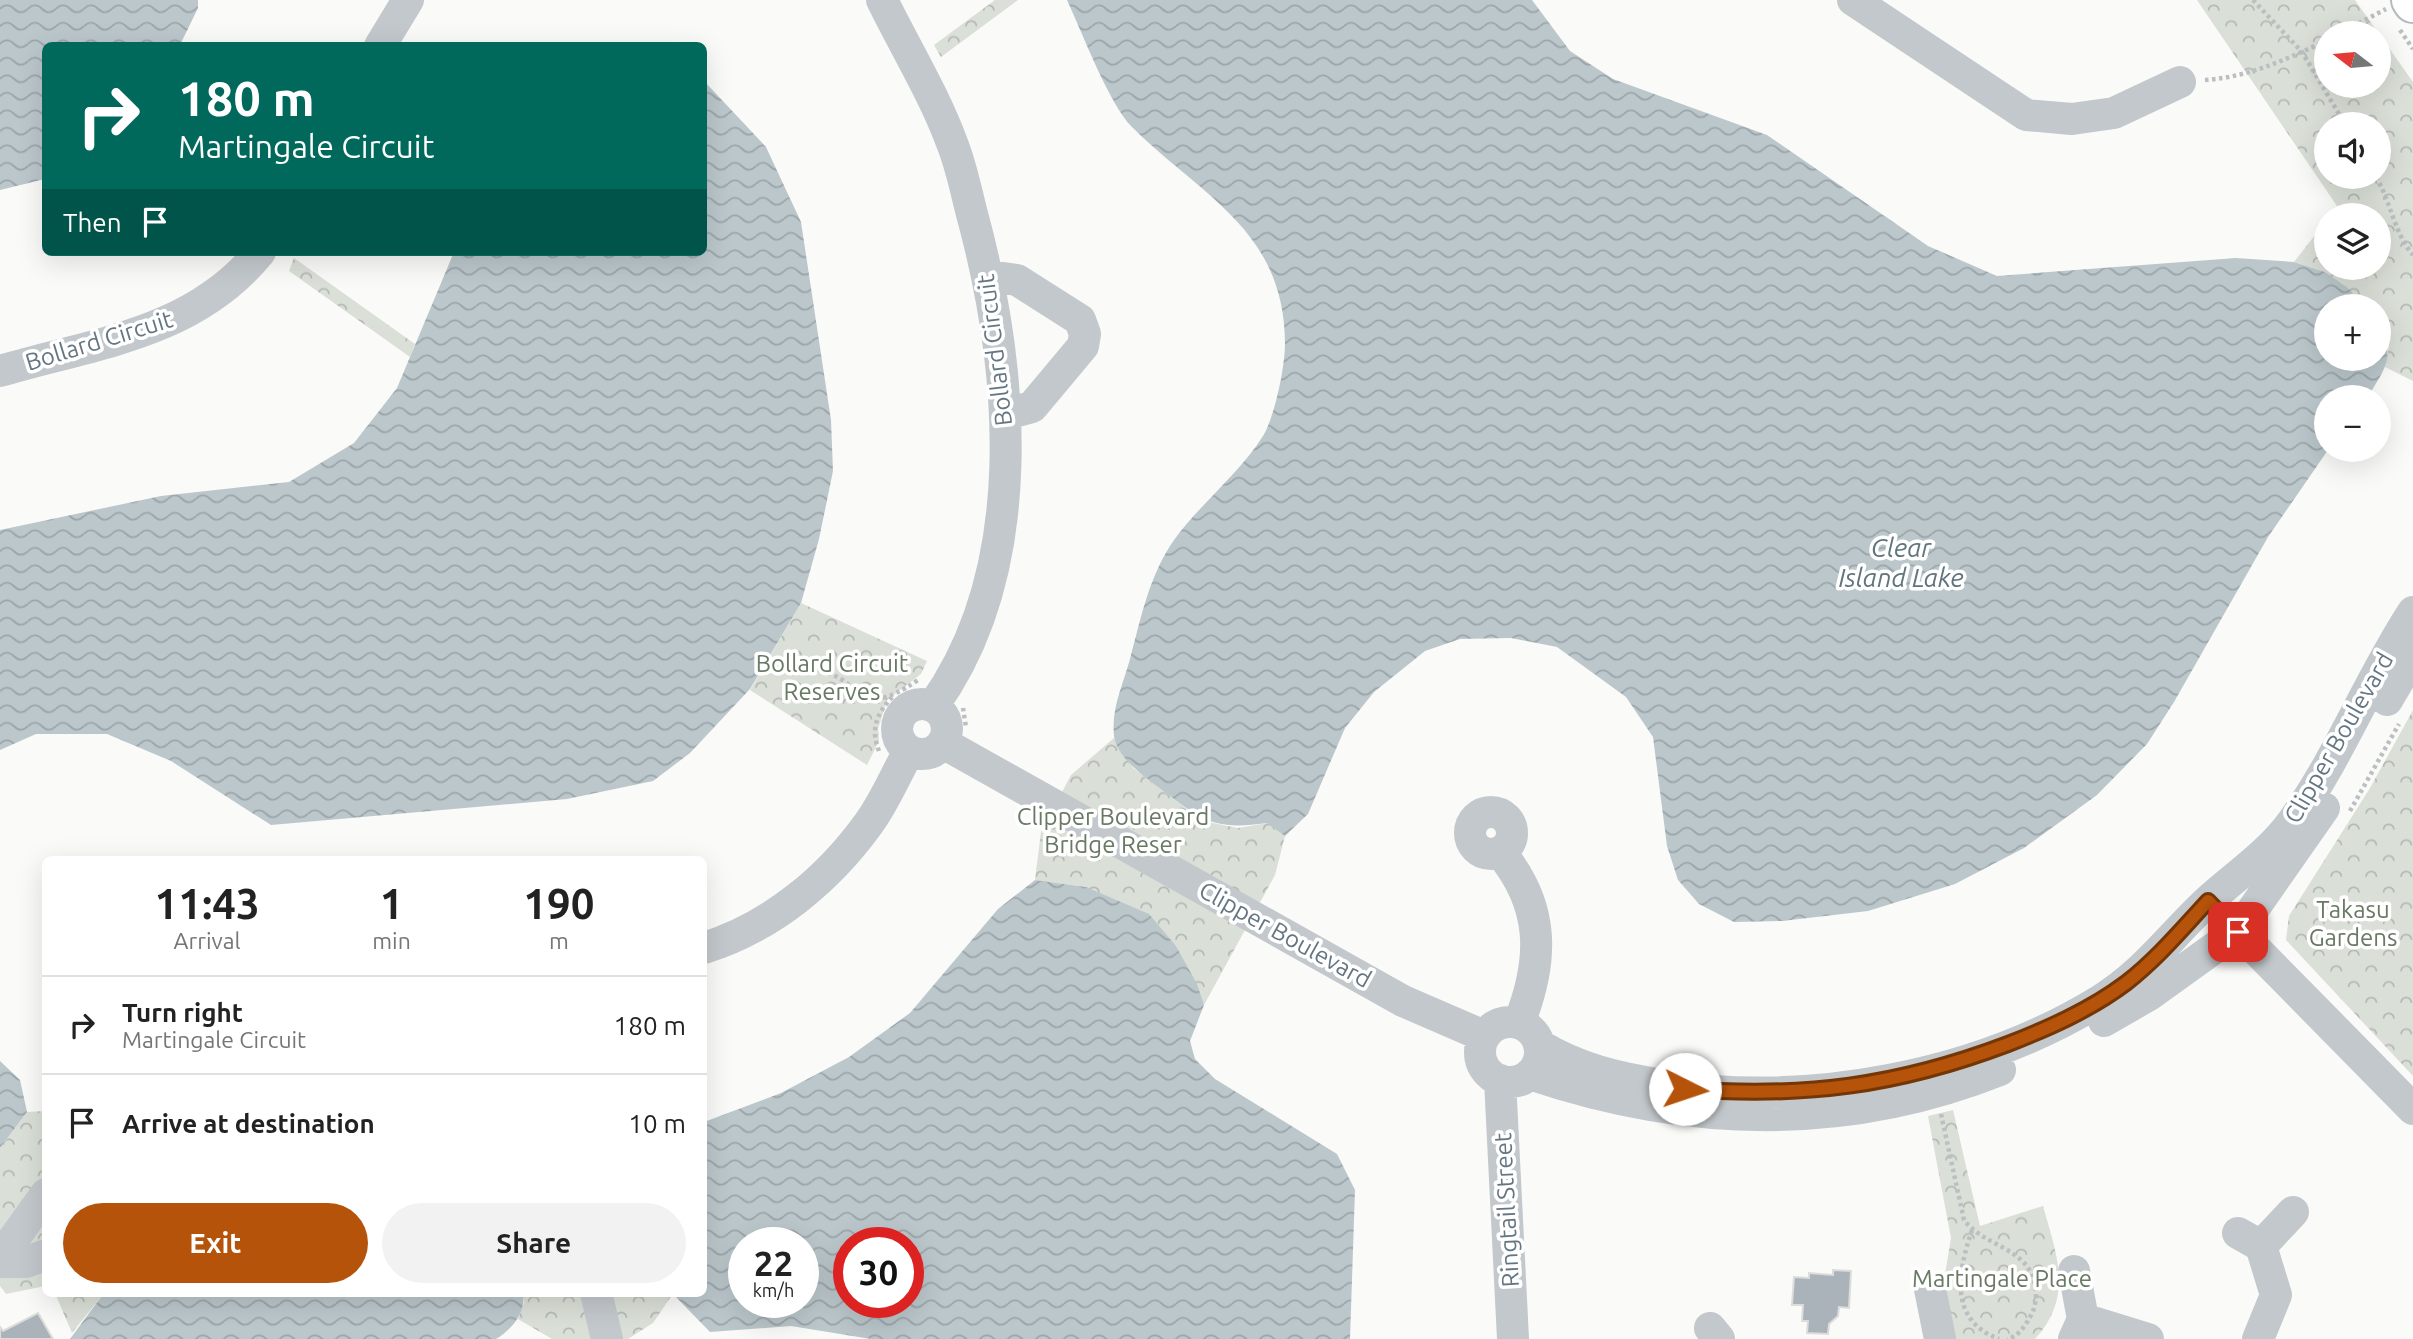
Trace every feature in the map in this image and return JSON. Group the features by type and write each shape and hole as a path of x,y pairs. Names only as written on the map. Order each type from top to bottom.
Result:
{"street":[{"name":"Bollard Circuit","path":"882,0 953,143 989,276 1006,414 1003,517 977,623 933,706"},
{"path":"1853,0 2026,115 2072,119 2114,113 2180,82"},
{"path":"381,42 394,4"},
{"name":"Bollard Circuit","path":"0,372 139,334 187,314 238,279 257,256"},
{"path":"989,276 1017,280 1080,320 1085,334 1083,346 1032,407 1006,414"},
{"name":"Clipper Boulevard","path":"1522,1055 1564,1060 1601,1074 1685,1089 1788,1093 1905,1078 1950,1066 2075,1015 2114,991 2153,961 2208,901 2259,858 2292,821 2413,612"},
{"name":"Clipper Boulevard","path":"1522,1055 1628,1102 1728,1116 1776,1116 1863,1108 1936,1093 2064,1044 2149,995 2238,932 2315,826 2413,656"},
{"path":"917,704 933,706 944,718 947,726 943,743 931,753 909,751 898,740 899,717 917,704"},
{"name":"Clipper Boulevard","path":"943,743 1403,1001 1485,1036"},
{"path":"707,947 733,939 804,896 870,822 909,751"},
{"path":"1500,852 1514,869 1526,892 1535,921 1538,954 1522,1055 1491,1075 1482,1062 1481,1046 1485,1036 1502,1023 1522,1055"},
{"path":"2208,901 2413,1109"},
{"name":"Ringtail Street","path":"1513,1339 1522,1055"},
{"path":"41,1200 0,1260 26,1262 42,1256"},
{"path":"2258,1339 2276,1295 2249,1240 2293,1212"},
{"path":"2074,1271 2079,1329 2148,1339"},
{"path":"1930,1289 1940,1339"}],"path":[{"path":"2253,0 2302,51 2338,112"},
{"path":"2366,21 2403,4"},
{"path":"2180,82 2235,78 2314,46"},
{"path":"2383,189 2402,242 2413,255"},
{"path":"1936,1093 1964,1220 1972,1230 2025,1261 2033,1275 2036,1293 2034,1310 2025,1327 2007,1339"},
{"path":"1972,1230 1962,1265 1963,1305 1976,1328 1999,1339"}],"green space":[{"path":"995,0 1018,0 941,57 934,45"},
{"path":"2197,0 2355,0 2370,21 2314,21 2314,98 2391,98 2391,51 2413,82 2413,381 2391,370 2391,294 2350,294 2334,280 2391,280 2391,203 2335,203 2325,189 2391,189 2391,112 2314,112 2314,172"},
{"path":"2314,236 2314,268 2294,262"},
{"path":"294,258 415,344 410,357 289,271"},
{"name":"Bollard Circuit Reserves","path":"801,603 927,661 921,674 887,700 878,729 879,741 867,765 750,690"},
{"name":"Takasu Gardens","path":"2413,710 2413,1076 2286,940 2289,916 2370,788"},
{"name":"Clipper Boulevard Bridge Reser","path":"1114,738 1133,768 1203,821 1238,828 1268,823 1285,836 1275,875 1204,1005 1176,946 1086,887 1035,880 1041,832 1071,775"},
{"name":"Martingale Place","path":"1953,1110 1980,1226 2043,1206 2059,1275 2055,1307 2035,1339 1955,1339 1941,1299 1951,1238 1928,1116"},
{"path":"42,1111 42,1287 6,1294 0,1286 0,1148 27,1112"},
{"path":"57,1297 101,1297 72,1333"},
{"path":"523,1297 671,1297 653,1323 628,1339 552,1339 518,1319"}],"water":[{"path":"0,0 198,0 198,8 181,42 42,42 42,180 0,190"},
{"name":"Clear Island Lake","path":"1067,0 1532,0 1570,51 1613,79 1767,135 1928,246 1997,276 2236,258 2294,262 2314,268 2314,280 2336,280 2353,294 2314,294 2314,371 2383,371 2375,385 2314,385 2314,462 2320,462 2268,537 2174,702 2147,744 2097,795 2024,848 1955,884 1868,911 1782,921 1734,922 1699,904 1678,880 1667,846 1653,737 1626,697 1557,647 1511,638 1460,639 1425,651 1374,692 1345,728 1308,814 1285,836 1267,823 1219,824 1185,807 1131,765 1116,744 1114,716 1147,598 1165,554 1184,527 1254,450 1272,416 1285,353 1281,304 1270,271 1254,243 1234,218 1132,127 1105,85"},
{"path":"707,84 766,147 801,222 831,420 833,471 819,539 801,603 750,689 690,753 653,781 567,799 271,825 171,761 107,734 36,734 0,750 0,530 161,496 289,482 354,443 397,388 452,256 707,256"},
{"path":"1035,880 1086,887 1149,914 1176,946 1197,984 1204,1005 1190,1041 1195,1059 1215,1079 1337,1154 1355,1190 1350,1339 871,1339 791,1326 710,1332 676,1297 707,1297 707,1121 781,1093 849,1057 910,1013 998,909"},
{"path":"0,1061 20,1080 27,1112 0,1148"},
{"path":"101,1297 523,1297 517,1320 496,1339 70,1339"}],"building":[{"path":"1833,1270 1851,1271 1849,1308 1839,1307 1838,1316 1829,1324 1828,1334 1807,1333 1808,1321 1802,1321 1803,1305 1792,1305 1794,1277 1809,1278 1809,1273 1833,1275"},
{"path":"38,1313 53,1339 0,1339 0,1327 3,1331"}],"route":[{"path":"1685,1089 1788,1093 1905,1078 1950,1066 2032,1035 2103,999 2153,961 2208,901 2238,932"}]}
